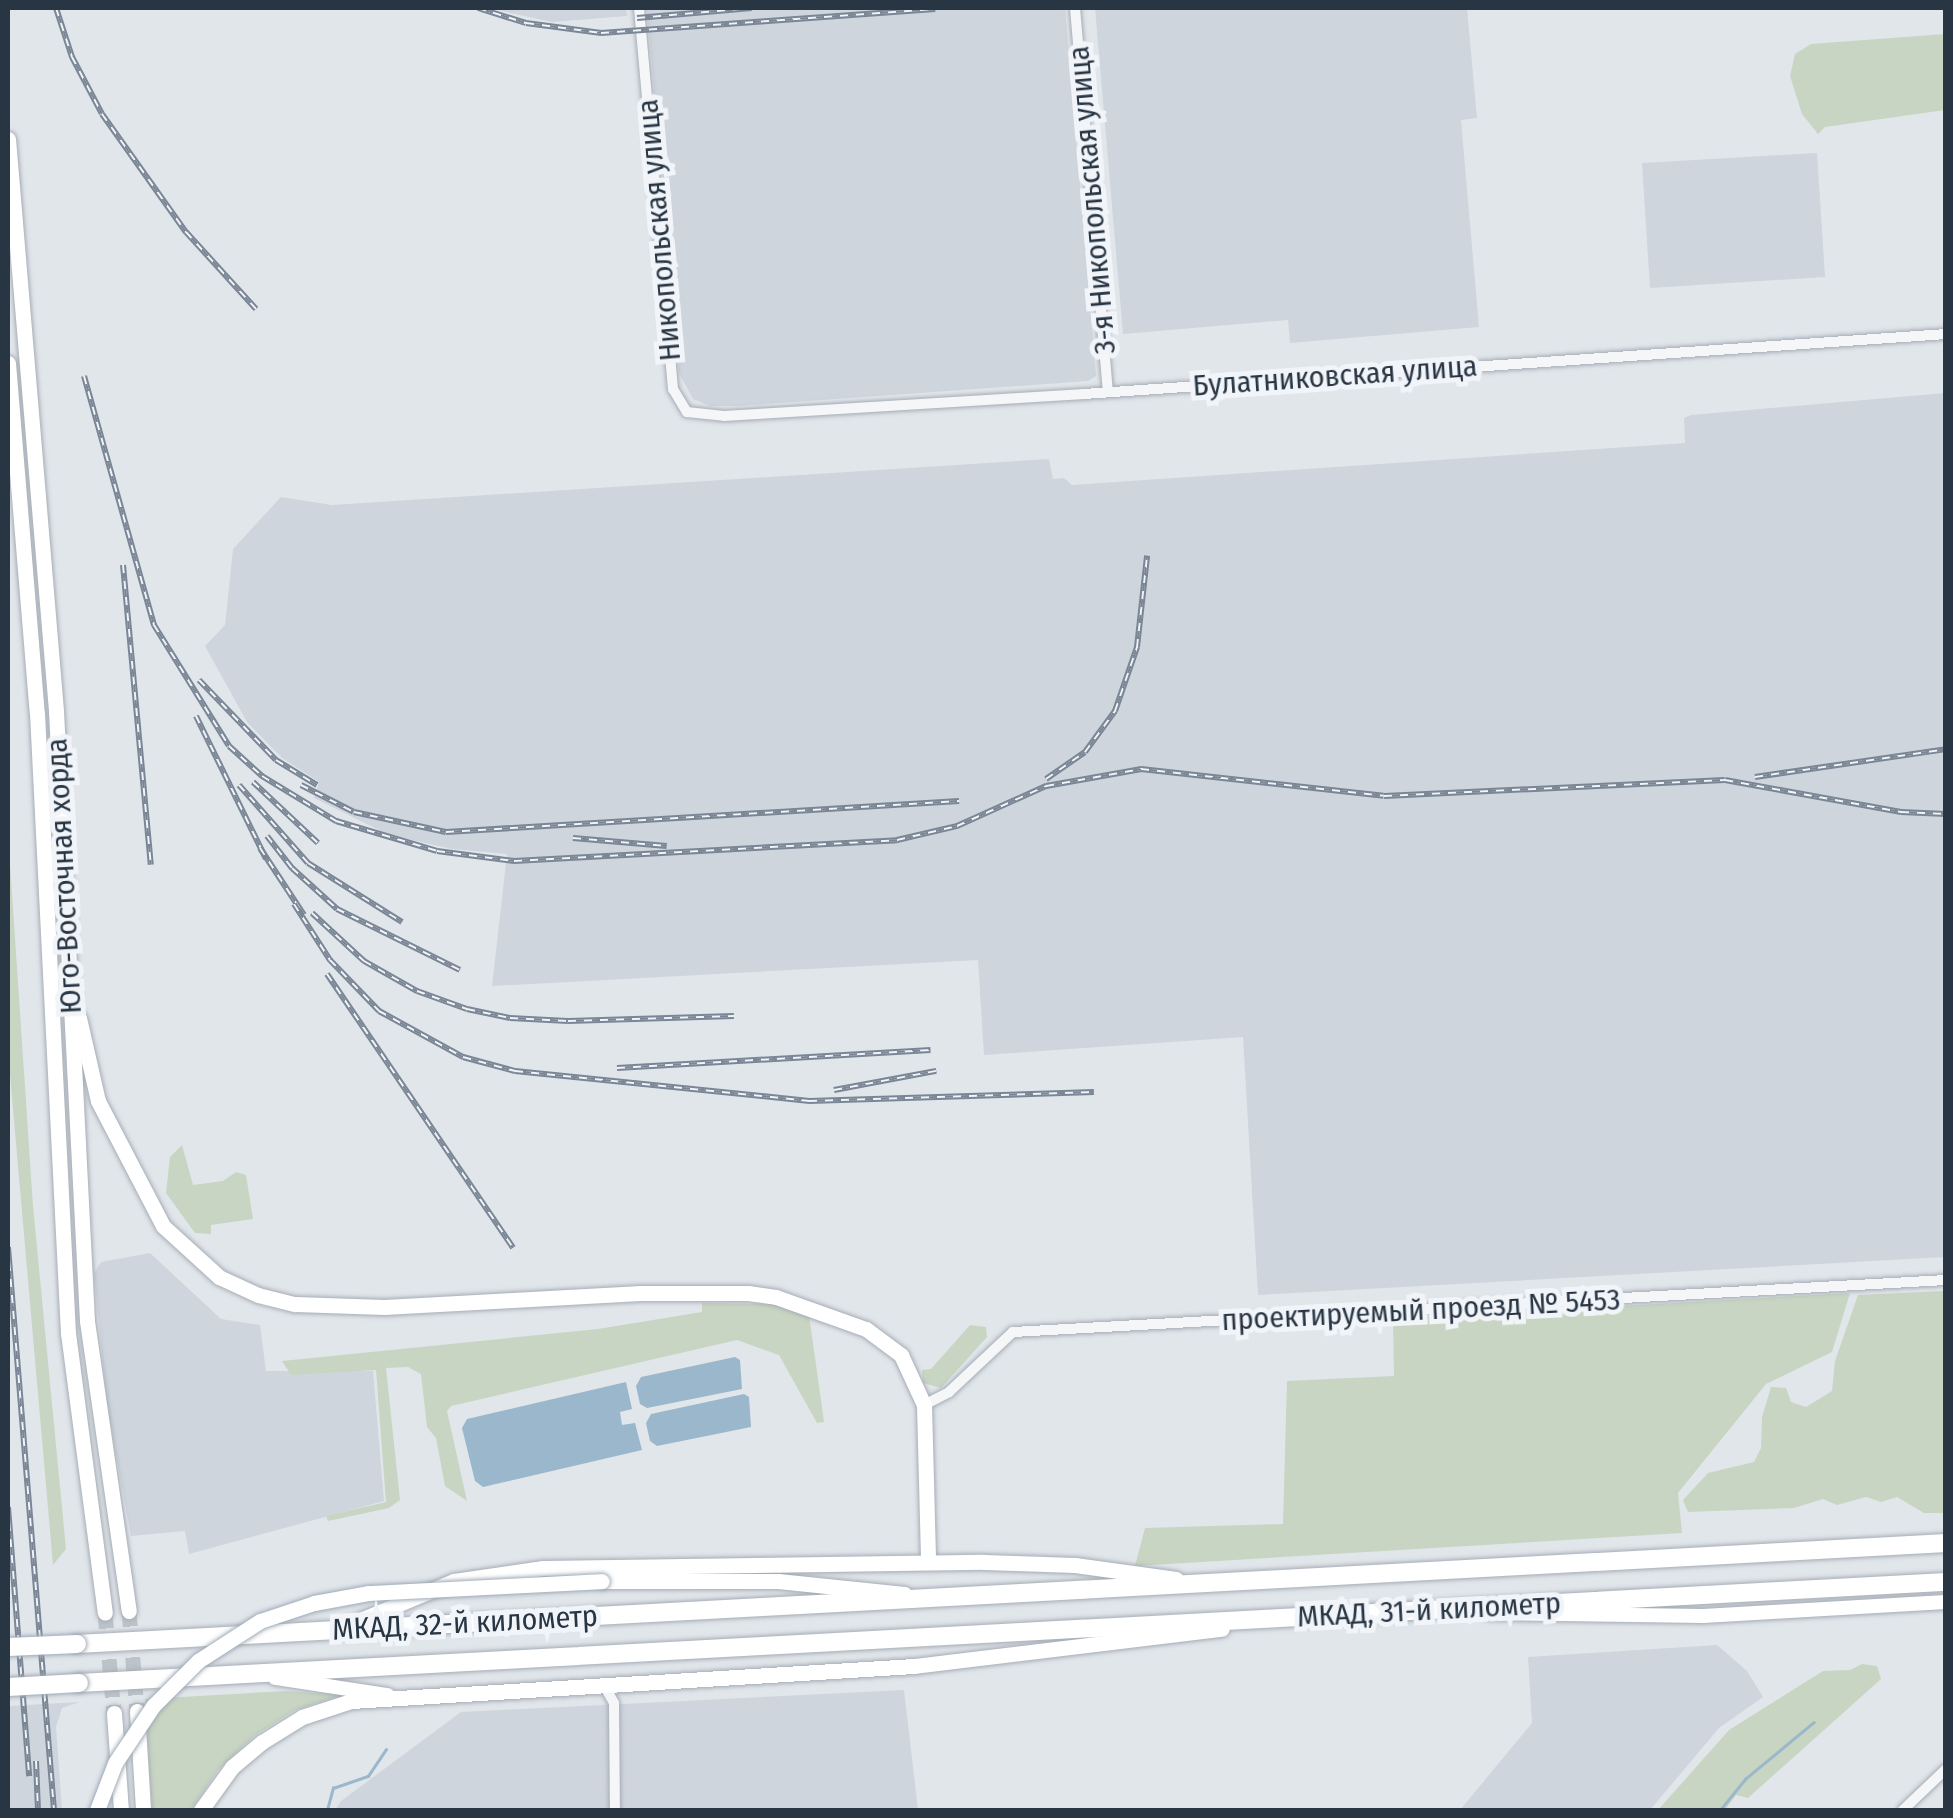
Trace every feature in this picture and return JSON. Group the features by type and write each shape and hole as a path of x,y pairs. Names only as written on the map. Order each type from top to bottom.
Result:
{"highway":[{"name":"МКАД, 31-й километр","path":"923,1597 1946,1542"},
{"name":"МКАД, 31-й километр","path":"912,1638 1946,1582"},
{"name":"МКАД, 32-й километр","path":"8,1648 923,1597"},
{"name":"МКАД, 32-й километр","path":"8,1687 912,1638"}],"main road":[{"name":"Юго-Восточная хорда","path":"8,139 56,711 87,1322 129,1611"},
{"name":"Юго-Восточная хорда","path":"8,364 36,713 68,1332 105,1613"},
{"path":"68,964 98,1101 164,1226 219,1277 296,1304 384,1307 641,1293 762,1295 866,1329 885,1341 911,1370 924,1404 928,1562"},
{"path":"324,1631 379,1615 454,1581 516,1570 928,1562 1075,1565 1205,1583"},
{"path":"97,1810 115,1763 153,1706 198,1661 260,1621 314,1603 368,1593 602,1581 824,1584 923,1597"},
{"path":"1434,1610 1636,1617 1946,1602"},
{"path":"201,1810 232,1767 277,1730 322,1709 392,1695 930,1664 1365,1614"},
{"path":"245,1673 392,1695"},
{"path":"137,1711 143,1810"},
{"path":"114,1713 122,1810"}],"street":[{"name":"Никопольская улица","path":"639,8 673,390 687,412 724,416"},
{"name":"3-я Никопольская улица","path":"1075,8 1108,392"},
{"name":"Булатниковская улица","path":"724,416 1946,334"},
{"name":"проектируемый проезд № 5453","path":"924,1404 949,1392 1013,1332 1946,1280"},
{"path":"616,1717 629,1690 644,1681"},
{"path":"598,1684 611,1692 616,1717 616,1810"},
{"path":"1903,1810 1946,1770"}],"shaded area":[{"path":"488,8 626,8 627,16 552,22"},
{"path":"647,8 1065,8 1096,376 1088,381 738,406 710,406 693,399 679,373"},
{"path":"1095,8 1467,8 1477,118 1461,120 1479,327 1290,343 1288,320 1123,334"},
{"path":"1817,153 1825,277 1650,288 1642,163"},
{"path":"1945,393 1945,1257 1258,1295 1243,1037 984,1055 978,960 492,986 507,854 452,849 389,835 314,798 319,782 282,758 247,722 205,646 225,625 233,549 281,497 332,505 1049,459 1053,479 1064,478 1072,485 1685,443 1684,418 1691,415"},
{"path":"150,1253 221,1319 260,1325 266,1371 373,1371 384,1501 189,1554 185,1531 131,1536 107,1405 94,1273 101,1262"},
{"path":"1717,1645 1747,1671 1763,1697 1719,1728 1650,1810 1460,1810 1532,1723 1528,1657"},
{"path":"904,1690 918,1810 335,1810 341,1801 461,1712"},
{"path":"80,1702 62,1708 56,1727 62,1810 8,1810 8,1706"}],"green space":[{"path":"1945,34 1945,110 1825,127 1818,134 1802,114 1790,76 1795,54 1811,44"},
{"path":"8,834 33,1206 66,1549 53,1565 8,1052"},
{"path":"182,1145 193,1185 223,1181 236,1172 246,1175 253,1219 211,1225 211,1234 195,1233 166,1193 170,1157"},
{"path":"1945,1291 1945,1513 1924,1513 1897,1497 1881,1502 1866,1497 1837,1505 1823,1499 1794,1508 1688,1512 1683,1500 1708,1473 1754,1462 1761,1448 1762,1417 1771,1387 1786,1388 1791,1402 1806,1407 1832,1391 1835,1361 1858,1295"},
{"path":"1850,1293 1832,1352 1766,1384 1678,1493 1682,1533 1135,1566 1145,1528 1283,1524 1287,1381 1394,1376 1393,1319"},
{"path":"702,1303 773,1304 809,1315 824,1422 817,1423 779,1355 737,1340 451,1406 447,1411 467,1501 445,1486 436,1438 427,1427 421,1374 408,1367 386,1368 400,1500 389,1508 328,1521 326,1516 386,1502 376,1370 291,1375 282,1361 598,1329 702,1312"},
{"path":"970,1325 986,1327 987,1337 941,1388 923,1383 922,1370 931,1369"},
{"path":"1862,1664 1877,1666 1881,1679 1748,1798 1736,1795 1725,1810 1658,1810 1729,1730 1823,1671 1850,1670"},
{"path":"287,1691 342,1695 295,1710 254,1736 218,1770 191,1810 152,1810 145,1699"}],"water":[{"path":"735,1357 740,1360 742,1389 647,1408 640,1404 636,1386 641,1377"},
{"path":"626,1382 632,1409 620,1412 622,1425 635,1423 642,1450 483,1487 475,1481 462,1428 467,1419"},
{"path":"744,1394 749,1397 751,1427 657,1446 650,1441 646,1423 651,1414"}],"waterway":[{"path":"1720,1810 1745,1779 1814,1722"},
{"path":"327,1810 333,1788 368,1776 386,1749"}],"tunnel":[{"path":"129,1611 137,1711"},
{"path":"105,1613 114,1713"}],"railway":[{"path":"56,8 72,57 102,114 186,232 256,309"},
{"path":"478,8 526,23 601,33 935,9"},
{"path":"637,18 752,8"},
{"path":"84,376 154,625 229,746 262,776 336,821 437,851 514,861 897,840 957,826 1046,786 1141,769 1384,796 1725,780 1901,812 1946,814"},
{"path":"1046,779 1085,752 1115,711 1137,647 1147,556"},
{"path":"123,565 151,865"},
{"path":"199,680 276,760 317,785"},
{"path":"196,716 266,859"},
{"path":"1755,777 1946,749"},
{"path":"253,782 318,843"},
{"path":"239,785 308,863 402,922"},
{"path":"301,785 354,812 446,832 959,801"},
{"path":"267,836 292,868 337,909 460,970"},
{"path":"573,838 667,846"},
{"path":"260,848 304,915"},
{"path":"294,904 330,960 379,1011 463,1057 515,1071 809,1101 1094,1092"},
{"path":"312,913 364,961 417,991 467,1009 510,1018 568,1021 734,1016"},
{"path":"327,974 513,1248"},
{"path":"617,1068 930,1050"},
{"path":"834,1090 936,1071"},
{"path":"8,1247 54,1810"},
{"path":"8,1507 29,1776"},
{"path":"36,1761 38,1810"}]}
